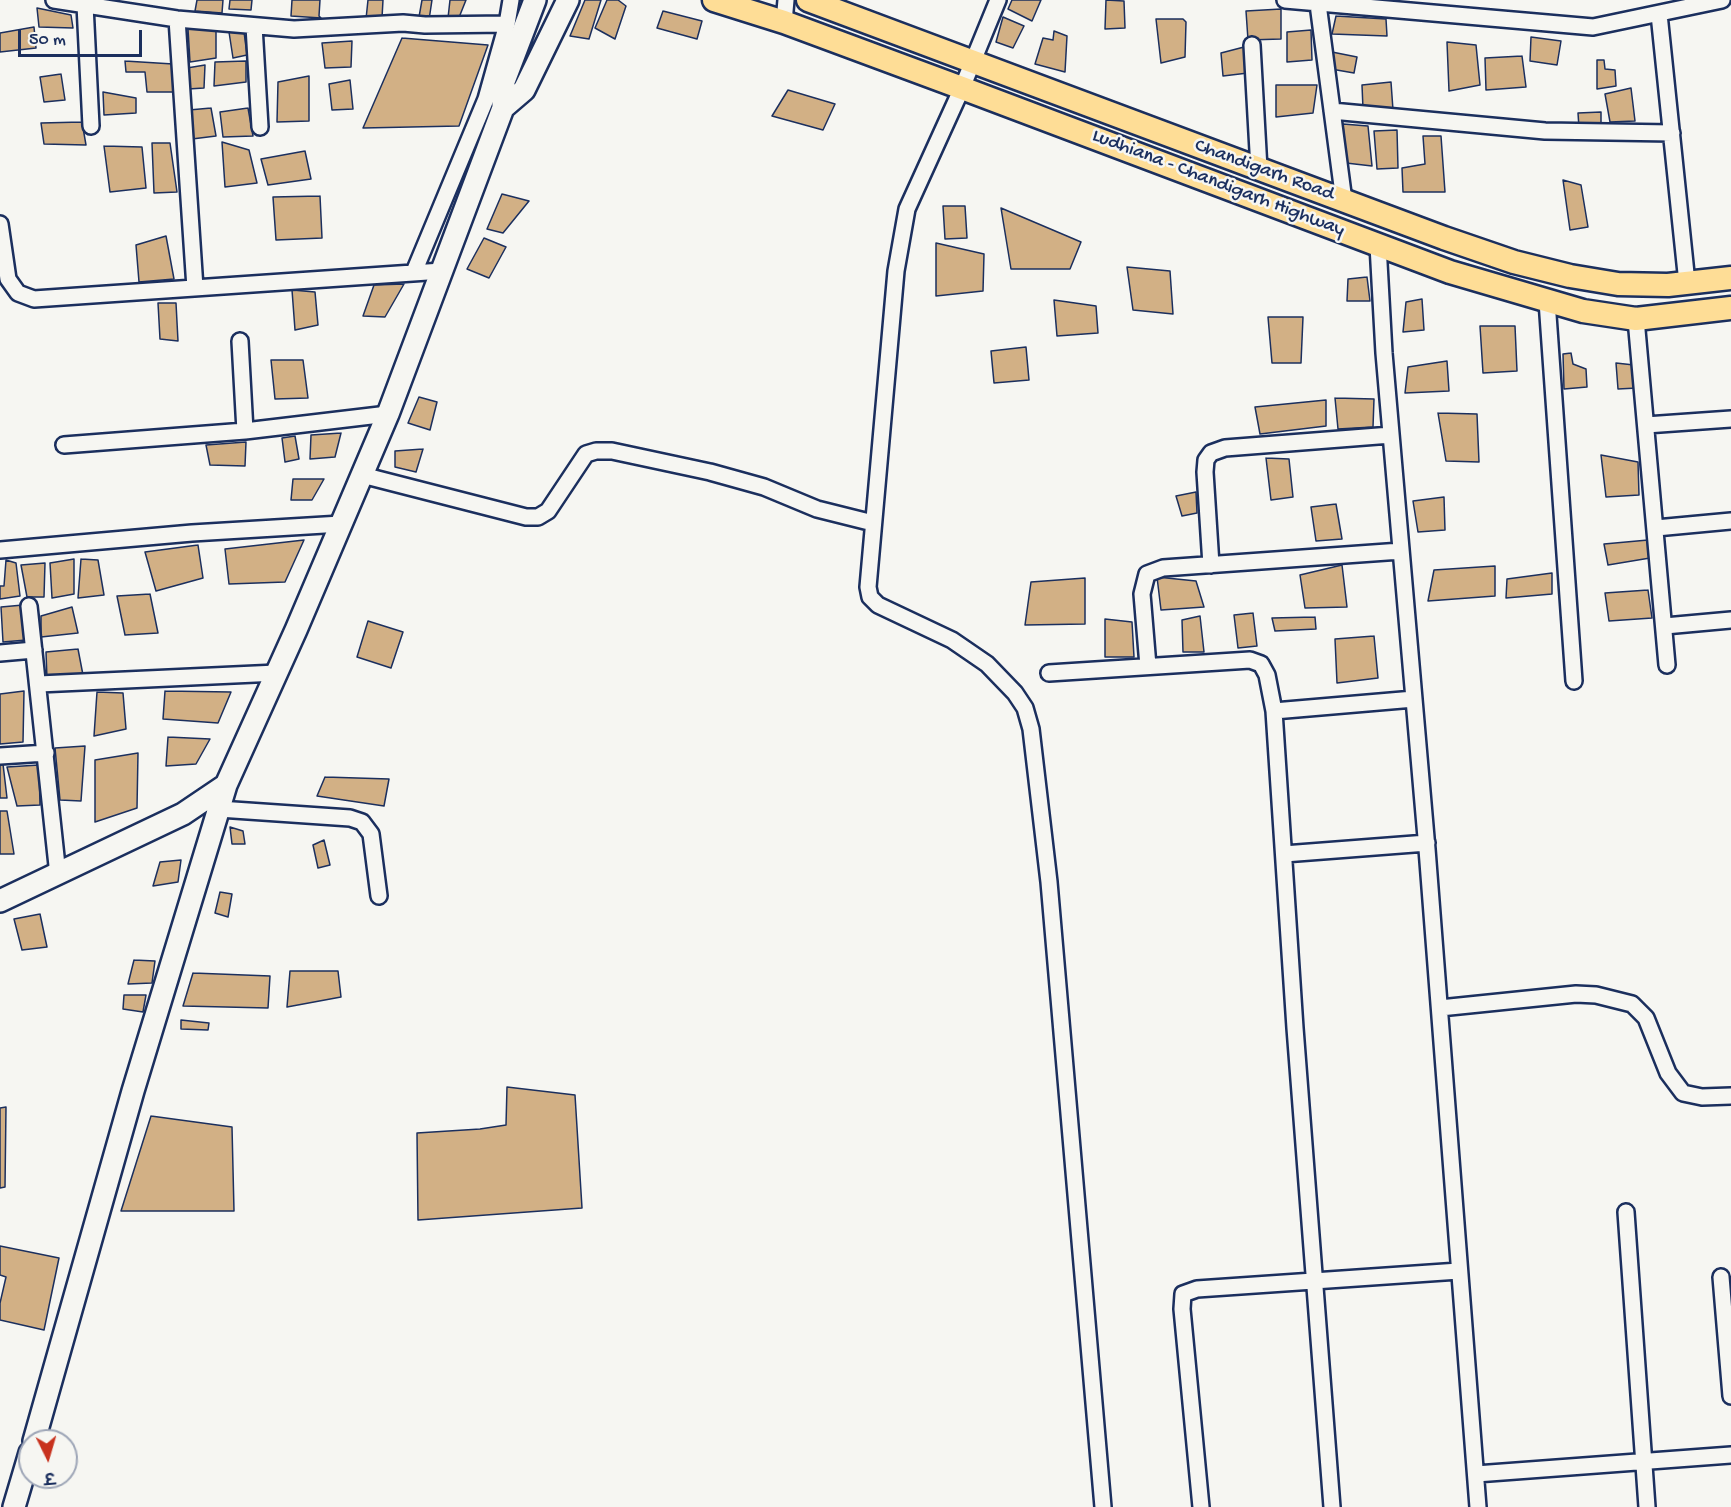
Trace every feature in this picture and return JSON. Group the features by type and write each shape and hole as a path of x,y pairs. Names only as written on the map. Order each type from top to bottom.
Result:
{"main road":[{"name":"Ludhiana - Chandigarh Highway","path":"714,0 785,11 962,88 1450,272 1583,311 1636,319 1731,308"},
{"name":"Chandigarh Road","path":"808,0 1344,201 1514,262 1570,276 1618,284 1668,285 1731,278"}],"street":[{"path":"54,0 177,19 294,29 404,23 507,24"},
{"path":"414,272 486,99 507,24 511,0"},
{"path":"36,1429 134,1090 226,785 277,673 388,414 503,108 502,84 535,0"},
{"path":"503,108 524,90 568,0"},
{"path":"998,0 962,88 907,208 896,271 868,587 870,597 878,605 952,640 987,664 1015,693 1024,708 1031,729 1049,882 1103,1507"},
{"path":"1285,0 1593,27 1659,14 1679,5 1722,0"},
{"path":"1318,4 1344,201"},
{"path":"85,5 91,126"},
{"path":"1659,14 1687,283"},
{"path":"177,19 195,288"},
{"path":"254,26 261,126"},
{"path":"1252,45 1259,169"},
{"path":"1332,111 1545,131 1672,133"},
{"path":"0,224 8,279 18,293 34,299 442,271"},
{"path":"1378,245 1384,353 1427,843 1478,1507"},
{"path":"1547,301 1574,681"},
{"path":"1636,319 1667,665"},
{"path":"240,341 245,430"},
{"path":"64,445 245,430 388,414"},
{"path":"1646,425 1731,419"},
{"path":"1211,565 1205,472 1206,460 1211,453 1225,448 1391,435"},
{"path":"362,475 526,517 538,517 548,511 586,454 596,451 612,451 710,472 764,487 817,509 873,523"},
{"path":"1656,528 1731,521"},
{"path":"0,550 192,533 341,524"},
{"path":"1148,666 1142,594 1147,574 1163,568 1401,550"},
{"path":"29,606 58,875"},
{"path":"1665,626 1731,621"},
{"path":"0,653 34,650"},
{"path":"1049,673 1250,660 1261,664 1267,675 1274,711 1332,1507"},
{"path":"39,684 277,673"},
{"path":"1274,711 1414,699"},
{"path":"0,756 46,753"},
{"path":"0,901 183,814 226,785"},
{"path":"219,809 350,818 362,822 371,834 379,896"},
{"path":"1284,854 1427,843"},
{"path":"1440,1008 1576,994 1596,995 1632,1004 1646,1018 1668,1073 1683,1093 1702,1097 1731,1096"},
{"path":"1626,1212 1647,1507"},
{"path":"1201,1507 1182,1309 1183,1294 1197,1289 1460,1271"},
{"path":"1721,1277 1731,1396"},
{"path":"1476,1474 1731,1455"},
{"path":"14,1507 19,1489"}],"building":[{"path":"197,0 223,0 222,13 195,11"},
{"path":"230,0 252,0 251,10 229,9"},
{"path":"292,0 320,0 319,16 321,18 291,16"},
{"path":"368,0 383,0 382,18 366,19"},
{"path":"422,0 432,0 429,20 419,17"},
{"path":"450,0 466,0 458,20 448,18"},
{"path":"585,0 601,0 589,39 570,36"},
{"path":"607,0 618,0 626,6 615,39 595,28"},
{"path":"1012,0 1041,0 1032,21 1008,9"},
{"path":"1106,0 1124,1 1125,28 1105,29"},
{"path":"37,8 71,15 73,28 39,27"},
{"path":"1281,9 1281,39 1248,40 1246,11"},
{"path":"663,11 702,21 697,39 657,28"},
{"path":"1336,16 1386,19 1387,36 1332,34"},
{"path":"1003,17 1024,26 1013,48 996,42"},
{"path":"1156,19 1183,19 1186,22 1185,57 1161,63"},
{"path":"34,27 36,48 0,52 0,33"},
{"path":"216,27 216,58 190,62 188,29"},
{"path":"1311,30 1312,60 1287,62 1287,32"},
{"path":"1054,31 1067,36 1065,72 1035,64 1043,38 1053,40"},
{"path":"229,32 244,32 247,55 233,58"},
{"path":"1531,37 1561,41 1557,65 1530,61"},
{"path":"402,38 488,45 459,126 363,128"},
{"path":"352,41 351,67 325,68 322,43"},
{"path":"1447,42 1476,45 1480,85 1449,91"},
{"path":"1244,47 1248,73 1223,76 1221,53"},
{"path":"1332,52 1357,57 1354,73 1331,69"},
{"path":"1522,56 1526,87 1486,90 1485,58"},
{"path":"1597,60 1604,60 1605,69 1615,70 1616,86 1597,89"},
{"path":"125,61 173,64 176,92 147,92 145,72 126,72"},
{"path":"246,61 246,82 214,86 215,62"},
{"path":"205,65 204,88 188,89 187,68"},
{"path":"61,74 65,100 44,102 40,77"},
{"path":"309,76 309,121 277,122 278,82"},
{"path":"350,80 353,109 332,110 329,84"},
{"path":"1391,82 1393,110 1363,109 1362,85"},
{"path":"1276,85 1317,85 1313,113 1276,117"},
{"path":"1631,88 1635,121 1610,122 1605,94"},
{"path":"788,90 835,104 823,130 772,116"},
{"path":"103,92 136,98 136,113 104,115"},
{"path":"211,108 216,136 192,139 189,110"},
{"path":"248,108 253,136 223,137 220,112"},
{"path":"1601,112 1601,130 1579,128 1578,113"},
{"path":"82,122 86,145 44,144 41,123"},
{"path":"1343,124 1368,126 1372,166 1346,163"},
{"path":"1397,130 1398,168 1377,169 1374,131"},
{"path":"1423,136 1441,136 1445,192 1403,192 1402,168 1425,164"},
{"path":"222,142 249,150 257,183 225,187"},
{"path":"152,143 170,143 177,192 154,193"},
{"path":"104,146 142,147 146,188 110,192"},
{"path":"305,151 311,179 268,185 261,159"},
{"path":"1563,180 1581,185 1588,227 1570,230"},
{"path":"502,194 529,201 503,233 487,229"},
{"path":"320,196 322,238 276,240 273,197"},
{"path":"943,206 965,206 967,238 945,239"},
{"path":"1001,208 1081,242 1070,269 1011,269"},
{"path":"166,236 174,279 139,282 136,245"},
{"path":"484,238 506,247 489,278 467,269"},
{"path":"936,243 984,254 983,291 936,296"},
{"path":"1127,267 1170,271 1173,314 1133,310"},
{"path":"1367,277 1370,301 1347,301 1348,279"},
{"path":"404,284 385,317 363,316 374,285"},
{"path":"292,290 315,292 318,325 295,330"},
{"path":"1422,299 1424,330 1403,332 1406,302"},
{"path":"1054,300 1096,306 1098,333 1057,336"},
{"path":"158,303 176,303 178,341 160,339"},
{"path":"1268,317 1303,317 1301,363 1272,363"},
{"path":"1480,326 1515,326 1517,371 1483,373"},
{"path":"1026,347 1029,380 994,383 991,351"},
{"path":"1571,353 1573,364 1586,369 1587,387 1564,389 1563,354"},
{"path":"271,360 303,360 308,398 275,399"},
{"path":"1447,361 1449,391 1405,393 1408,367"},
{"path":"1616,363 1634,365 1637,388 1618,389"},
{"path":"419,397 437,402 430,430 408,423"},
{"path":"1335,398 1374,399 1373,427 1338,429"},
{"path":"1326,400 1326,426 1260,434 1255,407"},
{"path":"1438,413 1477,414 1479,462 1446,461"},
{"path":"341,433 335,457 310,459 311,435"},
{"path":"295,436 299,459 285,462 282,438"},
{"path":"246,442 245,466 210,465 206,445"},
{"path":"423,449 416,472 395,467 395,451"},
{"path":"1601,455 1638,462 1639,495 1606,497"},
{"path":"1266,458 1289,459 1293,497 1271,500"},
{"path":"293,479 324,479 312,500 291,500"},
{"path":"1196,492 1197,513 1182,516 1176,496"},
{"path":"1444,497 1445,530 1418,532 1413,501"},
{"path":"1336,504 1342,539 1316,541 1311,507"},
{"path":"304,540 285,582 229,584 225,549"},
{"path":"1648,540 1650,558 1608,565 1604,544"},
{"path":"198,545 203,578 156,591 145,552"},
{"path":"74,559 74,594 52,598 50,563"},
{"path":"81,559 98,560 104,595 78,598"},
{"path":"6,560 16,563 20,596 0,599 0,586 4,586"},
{"path":"45,563 44,597 27,597 21,565"},
{"path":"1342,565 1347,607 1305,608 1300,575"},
{"path":"1495,566 1495,596 1428,601 1434,570"},
{"path":"1552,573 1552,594 1506,598 1507,579"},
{"path":"1157,577 1196,581 1204,607 1161,610"},
{"path":"1085,578 1085,624 1025,625 1031,582"},
{"path":"1648,590 1652,618 1609,621 1605,593"},
{"path":"150,594 158,633 125,635 117,596"},
{"path":"23,605 26,640 3,642 1,607"},
{"path":"72,607 78,633 41,637 41,616"},
{"path":"1253,613 1257,646 1238,648 1234,615"},
{"path":"1200,616 1204,652 1183,652 1182,620"},
{"path":"1315,617 1316,629 1275,631 1272,618"},
{"path":"1105,619 1132,622 1134,657 1105,657"},
{"path":"368,621 403,632 391,668 357,657"},
{"path":"1374,636 1378,678 1337,683 1335,639"},
{"path":"78,649 83,675 47,679 46,652"},
{"path":"24,691 23,742 0,744 0,694"},
{"path":"165,691 231,692 218,723 163,719"},
{"path":"97,692 123,693 126,729 94,736"},
{"path":"168,737 210,739 196,764 166,766"},
{"path":"85,746 81,801 60,800 55,748"},
{"path":"138,753 137,808 95,822 95,760"},
{"path":"3,764 7,798 0,798 0,765"},
{"path":"39,765 40,805 17,806 7,767"},
{"path":"325,777 389,779 384,806 317,796"},
{"path":"0,811 7,811 14,854 0,854"},
{"path":"230,827 243,831 245,844 232,844"},
{"path":"324,840 330,865 318,868 313,845"},
{"path":"181,860 178,882 153,886 160,862"},
{"path":"220,892 232,894 228,917 215,913"},
{"path":"40,914 47,947 22,950 14,919"},
{"path":"134,960 155,961 152,983 128,984"},
{"path":"290,971 338,971 341,997 287,1007"},
{"path":"193,973 270,976 268,1008 183,1006"},
{"path":"124,995 146,995 143,1012 123,1009"},
{"path":"181,1020 209,1023 208,1030 181,1029"},
{"path":"507,1087 575,1095 582,1208 418,1220 417,1133 506,1125"},
{"path":"6,1107 5,1187 0,1188 0,1108"},
{"path":"151,1116 232,1127 234,1211 121,1211"},
{"path":"0,1246 59,1258 44,1330 0,1320 0,1303 6,1277 0,1275"}]}
